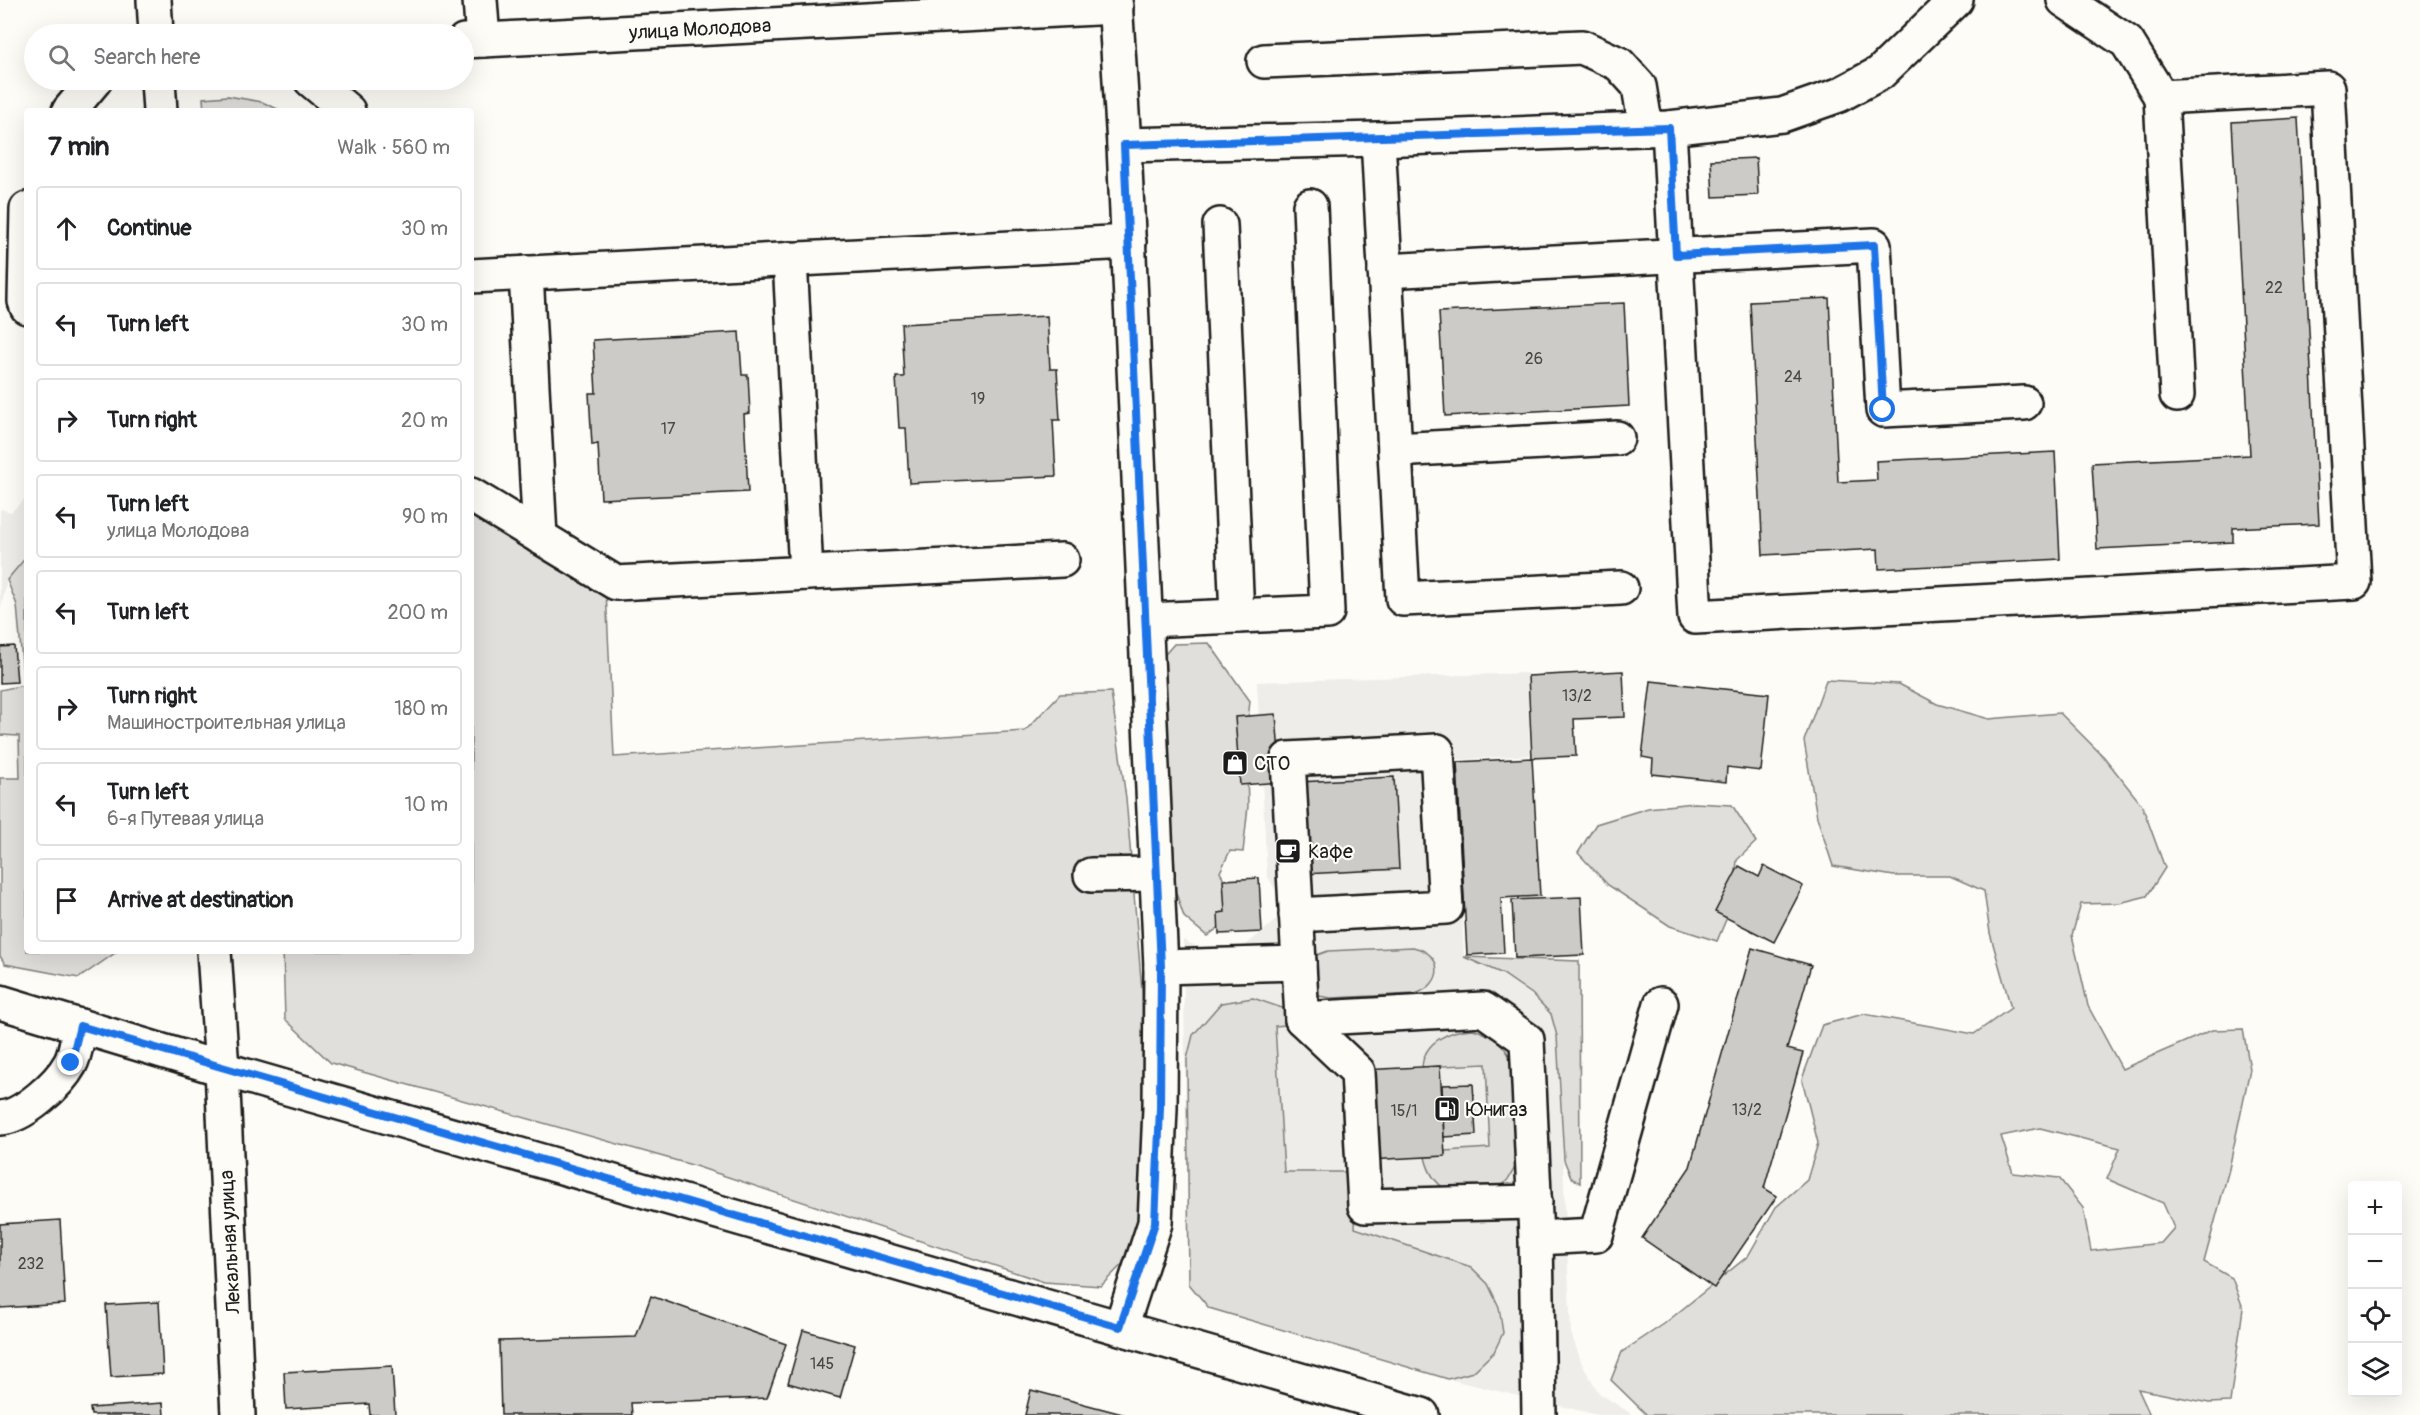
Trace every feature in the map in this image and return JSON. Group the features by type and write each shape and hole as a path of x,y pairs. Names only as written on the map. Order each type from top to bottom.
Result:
{"street":[{"path":"154,0 155,24"},
{"path":"474,35 480,0"},
{"path":"1124,145 1378,139 1658,128 1782,115 1839,95 1880,73 1956,0"},
{"path":"2064,0 2127,42 2161,97 2177,395"},
{"path":"1116,3 1129,242 1161,967 1160,1108 1155,1223 1120,1327"},
{"name":"улица Молодова","path":"474,41 1116,3"},
{"path":"1264,61 1582,46 1619,64 1639,86 1658,128 1676,255 1695,616 2354,582 2328,88 2161,97"},
{"path":"72,108 87,90"},
{"path":"159,90 160,108"},
{"path":"323,90 344,108"},
{"path":"1378,139 1403,599 1621,588"},
{"path":"1146,620 1327,612 1310,206"},
{"path":"1220,225 1237,616"},
{"path":"474,276 1129,242"},
{"path":"1385,271 1874,245 1883,410 2024,403"},
{"path":"790,259 806,573"},
{"path":"526,273 540,537"},
{"path":"1395,450 1617,438"},
{"path":"474,497 616,583 1062,560"},
{"path":"1296,915 1446,907 1437,751 1288,759 1296,915 1302,1019 1358,1072 1365,1206 1535,1202"},
{"path":"1091,875 1157,874"},
{"name":"Лекальная улица","path":"214,954 222,1068 238,1415"},
{"path":"1161,967 1299,963"},
{"path":"0,1002 1422,1415"},
{"path":"1536,1238 1596,1235 1661,1004"},
{"path":"1302,1019 1483,1009 1527,1040 1535,1202 1539,1415"},
{"path":"0,1118 9,1118 44,1095 71,1063 80,1026"}],"shaded area":[{"path":"228,96 262,102 275,108 204,108 203,98"},
{"path":"24,500 24,560 7,580 0,611 0,509 11,512"},
{"path":"474,512 606,591 614,757 1025,731 1060,694 1111,692 1126,798 1142,991 1146,1178 1137,1249 1101,1286 1044,1282 692,1165 331,1063 285,1019 283,954 474,954"},
{"path":"24,560 24,685 17,605 7,580"},
{"path":"1209,643 1250,701 1246,737 1248,806 1243,852 1230,851 1220,872 1231,892 1226,922 1207,936 1184,917 1172,881 1160,660 1174,644"},
{"path":"1527,673 1530,755 1455,760 1464,956 1503,974 1532,994 1551,1014 1557,1036 1571,1333 1582,1364 1599,1393 1633,1415 1598,1415 1448,1379 1209,1308 1189,1284 1183,940 1210,953 1245,946 1277,919 1280,898 1267,875 1257,682"},
{"path":"1826,680 1899,684 1937,704 1989,719 2060,713 2104,757 2142,805 2165,868 2147,896 2119,903 2081,904 2072,935 2088,1006 2122,1069 2212,1030 2243,1029 2250,1069 2229,1169 2204,1262 2232,1278 2243,1308 2230,1402 2209,1403 2138,1389 2150,1415 1647,1415 1611,1380 1622,1352 1664,1324 1748,1256 1776,1207 1807,1180 1818,1143 1802,1079 1822,1025 1864,1014 1974,1034 2011,1008 1990,933 1984,891 1950,876 1894,876 1833,866 1817,817 1804,741","holes":["2040,1128 2120,1148 2107,1179 2163,1203 2174,1228 2161,1243 2091,1251 2083,1208 2059,1178 2013,1173 2001,1136"]},
{"path":"24,685 24,954 114,954 79,978 5,964 0,956 0,778 20,778 19,736 0,735 0,690"},
{"path":"1694,803 1732,805 1756,842 1737,860 1733,903 1717,941 1670,926 1608,885 1578,853 1596,824 1648,808"},
{"path":"1413,947 1431,956 1437,969 1432,983 1415,994 1331,998 1319,996 1310,987 1309,964 1317,955 1328,951"},
{"path":"1464,957 1579,961 1580,1183 1571,1177 1564,1160 1557,1036 1551,1014 1532,994 1503,974"},
{"path":"1253,998 1282,1008 1299,1024 1275,1026 1284,1172 1357,1172 1355,1228 1471,1267 1488,1284 1499,1307 1503,1333 1494,1352 1473,1372 1448,1379 1209,1308 1189,1284 1187,1059 1193,1035 1221,1003"},
{"path":"1473,1029 1494,1038 1502,1045 1512,1063 1518,1126 1516,1164 1513,1172 1499,1188 1464,1192 1450,1191 1443,1187 1430,1172 1425,1157 1445,1156 1445,1151 1490,1148 1486,1064 1422,1067 1424,1058 1433,1044 1447,1035"}],"building":[{"path":"2298,118 2319,524 2233,528 2233,542 2097,549 2092,463 2250,455 2232,122"},
{"path":"1756,158 1758,195 1713,197 1711,160"},
{"path":"1829,298 1838,482 1877,480 1876,461 2055,452 2060,559 1879,569 1878,549 1763,555 1750,302"},
{"path":"1624,303 1629,406 1445,416 1439,312"},
{"path":"1047,316 1050,369 1057,369 1060,420 1053,420 1056,476 909,483 906,428 899,428 896,377 904,377 901,324"},
{"path":"739,332 742,375 748,375 750,413 744,414 748,492 601,499 598,444 592,445 589,393 596,393 593,340"},
{"path":"14,646 17,682 0,683 0,647"},
{"path":"1623,671 1625,717 1574,719 1576,756 1532,758 1528,676"},
{"path":"1651,681 1769,694 1761,771 1727,767 1726,782 1652,774 1653,759 1642,757"},
{"path":"1276,714 1281,782 1240,785 1235,717"},
{"path":"1532,758 1540,896 1501,898 1504,953 1467,955 1457,762"},
{"path":"1394,777 1399,869 1304,874 1299,782"},
{"path":"1739,866 1759,877 1764,866 1803,886 1774,942 1715,912"},
{"path":"1259,878 1262,932 1219,934 1218,913 1225,912 1223,880"},
{"path":"1581,897 1584,955 1515,958 1512,900"},
{"path":"1752,948 1811,965 1787,1049 1803,1053 1764,1188 1777,1196 1714,1288 1642,1238 1690,1167"},
{"path":"1440,1066 1445,1156 1368,1160 1363,1070"},
{"path":"1473,1084 1476,1135 1444,1137 1442,1085"},
{"path":"60,1220 65,1304 0,1308 0,1224"},
{"path":"651,1296 786,1344 767,1398 631,1403 632,1415 501,1415 499,1341 636,1337"},
{"path":"159,1302 163,1374 111,1377 106,1305"},
{"path":"803,1330 855,1345 840,1398 788,1383"},
{"path":"392,1366 395,1415 370,1415 369,1404 286,1409 284,1372"},
{"path":"1031,1390 1126,1415 1025,1415"},
{"path":"163,1403 164,1415 91,1415 90,1408"}],"place":[{"name":"СТО","path":"1235,763"},
{"name":"Кафе","path":"1288,851"},
{"name":"Юнигаз","path":"1447,1109"}],"route":[{"path":"71,1063 80,1026 1120,1327 1155,1223 1160,1108 1161,967 1124,145 1378,139 1669,128 1676,255 1874,245 1883,410"}]}
